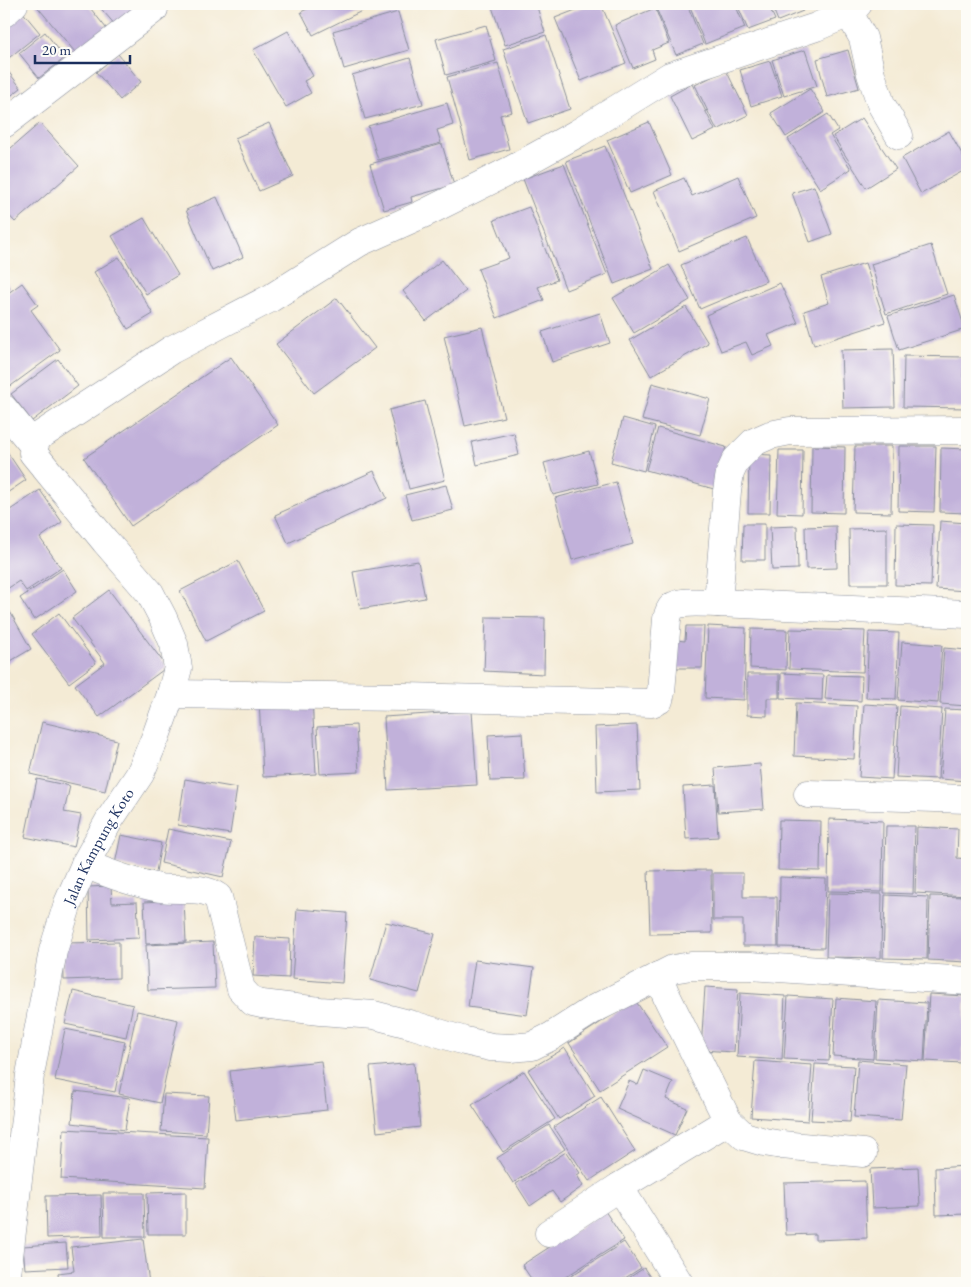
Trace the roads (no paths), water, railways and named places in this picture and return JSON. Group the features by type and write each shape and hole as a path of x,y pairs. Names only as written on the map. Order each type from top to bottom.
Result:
{"street":[{"path":"4,13 14,4"},
{"path":"37,453 38,437 171,350 271,298 360,242 425,213 521,164 578,133 670,76 816,27 854,8 871,74 881,104 899,135"},
{"path":"4,124 154,9"},
{"name":"Jalan Kampung Koto","path":"4,409 105,541 150,593 174,644 178,668 156,736 140,774 110,819 85,864 68,903 53,951 30,1075 6,1283"},
{"path":"718,603 726,491 730,473 736,460 754,442 770,435 790,431 967,430"},
{"path":"171,694 652,703 659,700 661,692 669,611 673,606 683,603 967,614"},
{"path":"808,794 967,800"},
{"path":"85,864 122,878 161,888 206,891 218,897 241,989 253,1002 320,1011 374,1015 491,1047 532,1046 552,1036 594,1009 658,976 672,969 691,966 750,966 967,981"},
{"path":"658,976 728,1121 744,1136 782,1145 863,1153"},
{"path":"549,1233 619,1187 728,1121"},
{"path":"619,1187 679,1283"}]}
